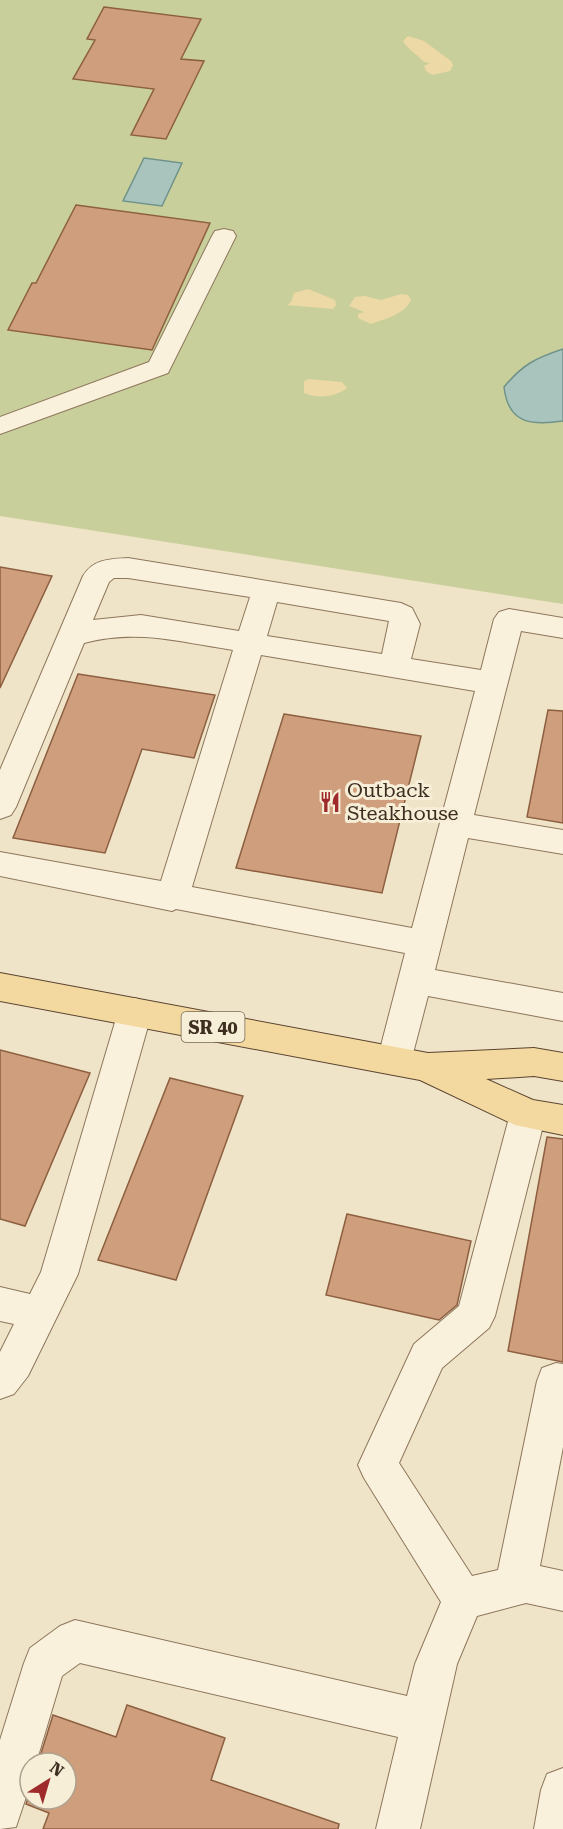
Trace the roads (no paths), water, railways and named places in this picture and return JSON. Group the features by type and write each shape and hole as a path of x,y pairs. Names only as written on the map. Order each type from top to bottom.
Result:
{"main road":[{"name":"SR 40","path":"0,987 410,1064 546,1117"},
{"name":"SR 40","path":"410,1064 534,1062 563,1067"}],"street":[{"path":"0,426 159,367 224,236"},
{"path":"0,807 97,576 108,569 128,568 391,610 402,615 405,624 394,666"},
{"path":"172,898 266,591"},
{"path":"410,1064 415,981 423,943 509,619 563,628"},
{"path":"71,636 103,628 141,625 492,683"},
{"path":"455,824 563,842"},
{"path":"0,864 172,898 423,943"},
{"path":"415,981 563,1007"},
{"path":"0,1381 15,1364 59,1274 135,1012"},
{"path":"463,1599 378,1465 428,1356 476,1316 546,1117"},
{"path":"0,1304 40,1313"},
{"path":"516,1585 556,1381 563,1382"},
{"path":"463,1599 526,1583 563,1591"},
{"path":"398,1829 436,1664 463,1599"},
{"path":"0,1811 45,1663 75,1641 423,1721"},
{"path":"556,1829 563,1790"}],"water":[{"path":"144,158 182,163 162,206 123,201"},
{"path":"563,349 563,421 531,422 516,415 506,399 504,387 530,363"}],"place":[{"name":"Outback Steakhouse","path":"330,802"}]}
